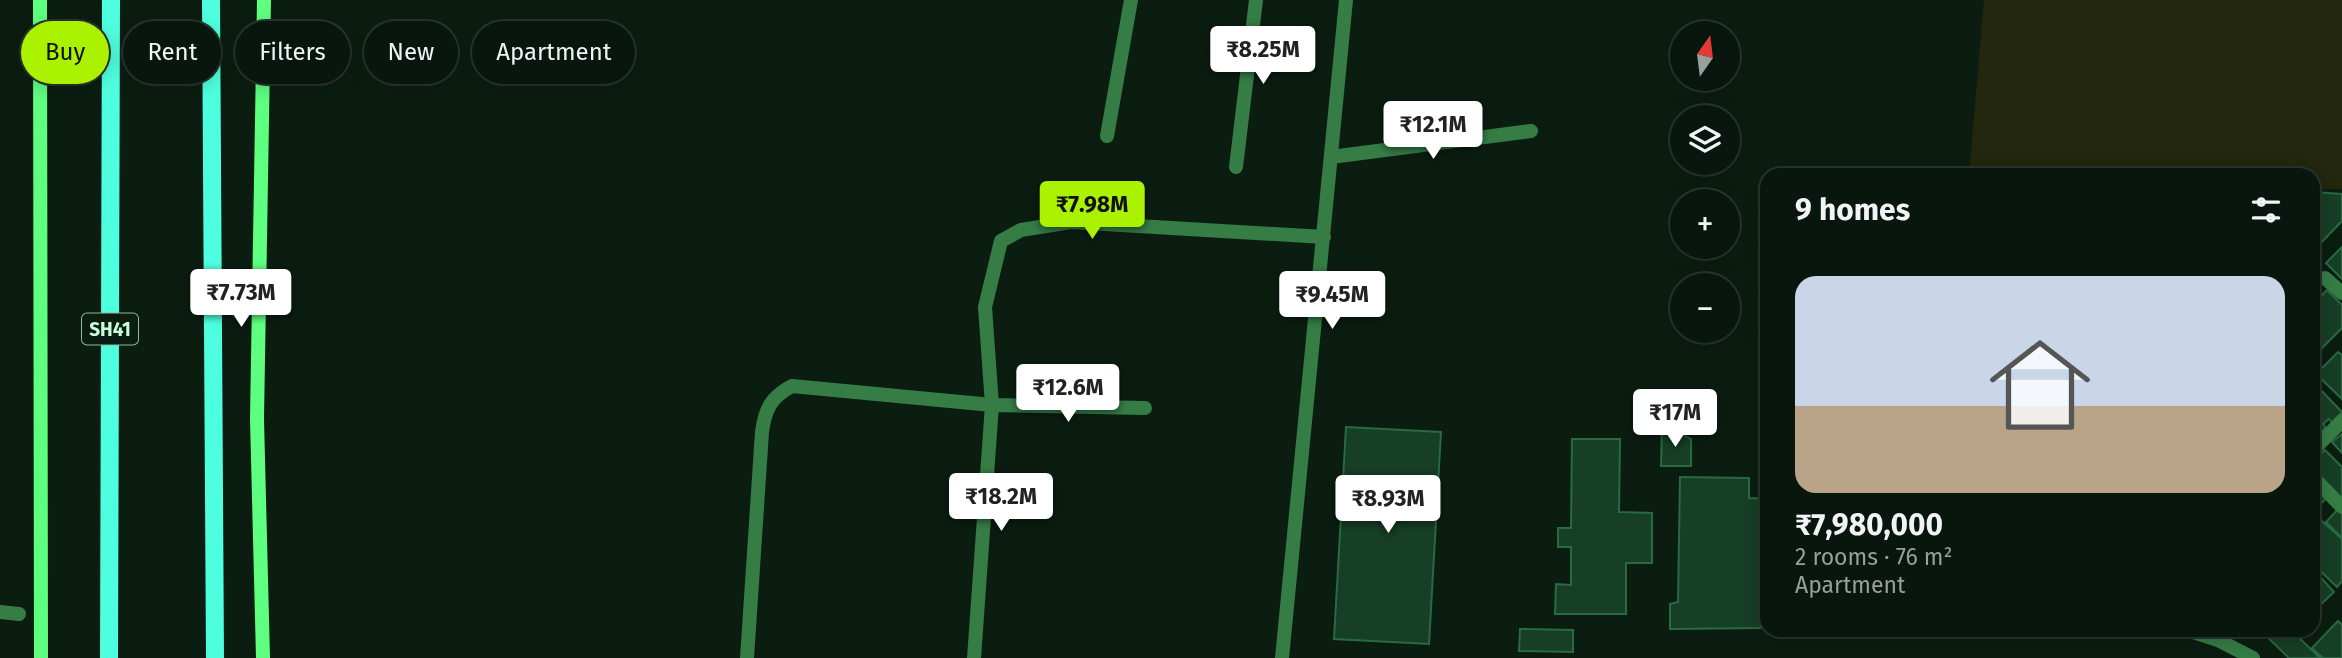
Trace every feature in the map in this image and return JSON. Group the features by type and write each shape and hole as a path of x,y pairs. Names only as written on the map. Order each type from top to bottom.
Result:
{"main road":[{"name":"SH41","path":"109,658 111,0"},
{"path":"211,0 215,658"}],"street":[{"path":"40,0 41,658"},
{"path":"263,658 257,419 264,0"},
{"path":"1107,136 1131,0"},
{"path":"1236,167 1256,0"},
{"path":"1282,658 1346,0"},
{"path":"1331,157 1531,131"},
{"path":"974,658 992,405 985,307 1001,241 1021,230 1071,222 1324,237"},
{"path":"2325,278 2342,293"},
{"path":"747,658 762,432 765,410 778,393 792,386 992,405 1145,408"},
{"path":"2320,443 2342,421"},
{"path":"2320,484 2342,507"},
{"path":"0,612 19,614"},
{"path":"2211,637 2253,658"}],"green space":[{"path":"1984,0 2342,0 2342,189 2320,189 2320,168 1970,168"}],"building":[{"path":"2320,192 2342,194 2342,221 2320,244"},
{"path":"2342,247 2342,279 2326,263"},
{"path":"2327,290 2342,305 2342,328 2320,350 2320,297"},
{"path":"2338,352 2342,355 2342,399 2320,378 2320,370"},
{"path":"2320,389 2342,412 2332,423 2329,419 2323,424 2326,428 2320,434"},
{"path":"1662,424 1691,439 1691,466 1661,466"},
{"path":"1346,427 1441,432 1429,644 1334,639"},
{"path":"2342,434 2342,453 2332,442"},
{"path":"1572,439 1620,439 1619,512 1652,513 1652,563 1626,563 1626,614 1555,614 1556,584 1571,585 1571,547 1558,547 1558,528 1571,528"},
{"path":"2325,450 2342,467 2342,499 2320,476 2320,455"},
{"path":"1680,477 1749,478 1749,498 1760,499 1760,628 1670,629 1670,604 1678,602"},
{"path":"2320,488 2328,497 2320,504"},
{"path":"2338,509 2342,513 2342,538 2326,522"},
{"path":"2322,521 2342,539 2342,581 2337,587 2320,571"},
{"path":"2320,577 2334,592 2320,605"},
{"path":"2338,621 2342,625 2342,658 2323,658 2312,648"},
{"path":"1520,629 1573,630 1573,652 1519,651"},
{"path":"2267,637 2298,637 2320,658 2289,658"}]}
